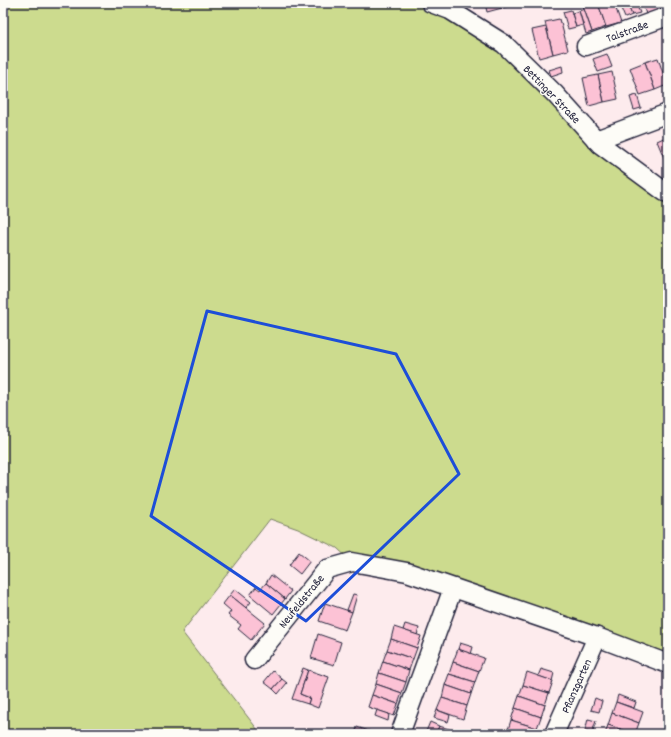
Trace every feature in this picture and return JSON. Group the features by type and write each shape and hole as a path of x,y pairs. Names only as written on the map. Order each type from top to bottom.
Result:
{"street":[{"name":"Bettinger Straße","path":"431,3 450,10 504,44 555,94 600,144 659,188 668,193"},
{"name":"Talstraße","path":"586,46 668,16"},
{"path":"596,140 668,113"},
{"name":"Neufeldstraße","path":"254,660 326,569 352,562 407,572 597,637 668,664"},
{"path":"400,734 453,588"},
{"name":"Pflanzgarten","path":"554,734 597,637"}],"highlighted area":[{"path":"207,311 396,354 459,474 306,621 151,516"}],"green space":[{"path":"3,3 431,3 504,44 668,193 668,664 352,562 337,548 298,529 270,519 182,632 261,734 3,734"}],"building":[{"path":"485,3 501,3 502,8 487,12"},
{"path":"501,3 516,3 517,4 502,8"},
{"path":"591,3 598,3 606,27 592,32 583,6"},
{"path":"598,3 614,3 621,23 606,27"},
{"path":"627,3 632,15 625,18 620,6"},
{"path":"627,3 636,3 640,13 632,15"},
{"path":"642,3 659,3 661,9 646,14"},
{"path":"659,3 668,3 668,6 661,9"},
{"path":"584,9 592,32 586,34 579,11"},
{"path":"571,10 576,27 568,29 563,12"},
{"path":"579,11 583,25 576,27 572,13"},
{"path":"559,19 568,50 553,54 545,22"},
{"path":"546,27 553,54 539,58 532,30"},
{"path":"607,54 612,67 598,72 593,59"},
{"path":"658,58 667,85 655,90 645,62"},
{"path":"645,62 655,90 640,95 630,68"},
{"path":"562,66 563,72 551,76 549,70"},
{"path":"612,72 618,99 604,102 598,75"},
{"path":"598,75 604,102 589,106 583,78"},
{"path":"637,95 641,108 634,110 630,97"},
{"path":"668,136 668,164 667,165 657,141"},
{"path":"299,552 310,561 300,574 289,565"},
{"path":"271,575 291,591 285,599 266,583"},
{"path":"266,583 285,599 273,614 250,595 256,587 260,590"},
{"path":"235,589 251,602 246,608 230,595"},
{"path":"353,594 357,595 352,612 347,610"},
{"path":"230,595 265,623 251,640 238,629 241,625 228,615 231,611 223,604"},
{"path":"325,603 352,612 345,630 319,621"},
{"path":"405,624 419,628 417,635 403,630"},
{"path":"394,627 421,636 417,648 391,639"},
{"path":"318,634 341,642 334,665 311,658"},
{"path":"391,639 417,648 413,659 387,650"},
{"path":"460,643 473,647 471,654 458,649"},
{"path":"458,649 484,658 479,671 453,662"},
{"path":"387,650 413,659 409,670 383,661"},
{"path":"383,661 409,670 406,682 379,673"},
{"path":"453,662 479,671 475,682 449,674"},
{"path":"303,668 308,670 300,694 310,698 308,704 292,699"},
{"path":"541,669 554,673 552,681 538,676"},
{"path":"308,670 329,677 318,708 308,704 310,698 300,694"},
{"path":"273,671 282,679 273,689 264,682"},
{"path":"527,672 553,681 549,693 523,685"},
{"path":"379,673 406,682 402,693 376,684"},
{"path":"449,674 475,682 471,694 445,685"},
{"path":"282,679 287,683 278,694 273,689"},
{"path":"376,684 402,693 398,704 372,695"},
{"path":"445,685 471,694 467,706 442,698"},
{"path":"523,685 549,693 545,705 519,696"},
{"path":"372,695 398,704 394,716 368,707"},
{"path":"618,695 636,702 634,708 616,702"},
{"path":"519,696 545,705 541,717 515,708"},
{"path":"442,698 467,706 463,719 437,710"},
{"path":"595,698 602,701 599,712 591,710"},
{"path":"616,702 643,712 639,723 612,713"},
{"path":"515,708 541,717 537,728 511,720"},
{"path":"377,710 389,714 388,721 375,716"},
{"path":"437,710 450,715 448,722 434,718"},
{"path":"612,713 639,723 635,734 608,725"},
{"path":"588,719 596,721 592,733 585,731"},
{"path":"511,720 537,728 535,734 507,733"},
{"path":"430,722 439,726 436,734 425,734"},
{"path":"608,725 635,734 605,734"},
{"path":"439,726 459,732 458,734 436,734"},
{"path":"357,727 378,734 355,734"}]}
